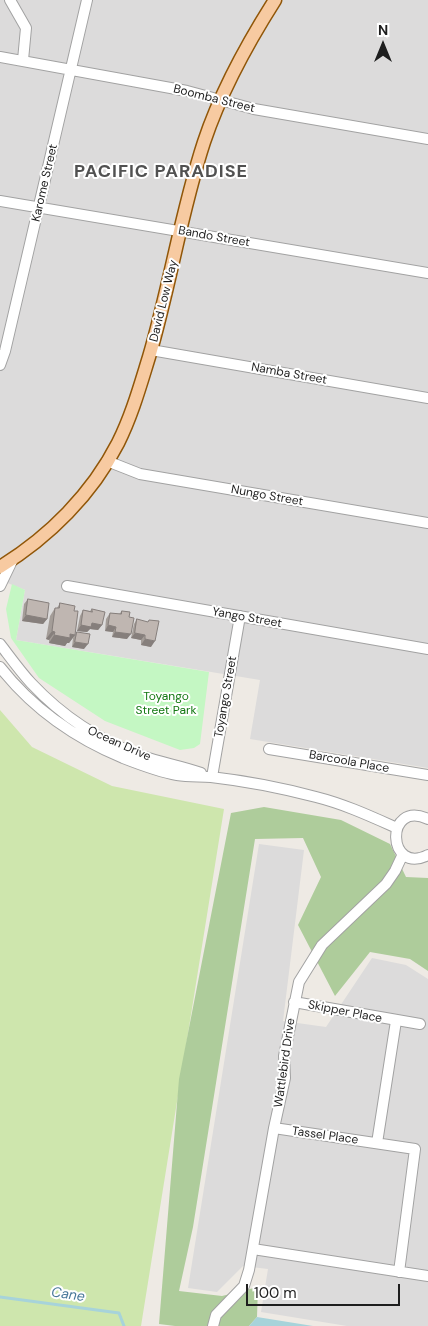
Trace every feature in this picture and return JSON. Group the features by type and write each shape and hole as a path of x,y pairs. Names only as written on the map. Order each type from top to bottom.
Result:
{"main road":[{"name":"David Low Way","path":"0,567 53,528 82,496 107,461 127,425 151,350 198,163 221,100 245,51 275,0"}],"street":[{"path":"10,0 26,28 23,60"},
{"name":"Karome Street","path":"0,366 6,351 87,0"},
{"name":"Boomba Street","path":"0,57 187,91 254,110 428,139"},
{"name":"Bando Street","path":"0,201 428,273"},
{"name":"Namba Street","path":"151,350 428,398"},
{"name":"Nungo Street","path":"107,461 140,474 428,523"},
{"path":"0,586 13,559"},
{"name":"Yango Street","path":"67,586 428,649"},
{"name":"Toyango Street","path":"212,777 240,616"},
{"name":"Ocean Drive","path":"0,644 35,688 64,714 81,726 103,739 142,756 184,767 212,777"},
{"name":"Ocean Drive","path":"0,667 39,709 62,727 89,742 140,765 178,775 212,777 316,797 349,806 397,828"},
{"name":"Barcoola Place","path":"269,749 428,775"},
{"path":"428,819 414,816 407,818 397,828 395,842 398,849 409,858 416,859 428,856"},
{"name":"Wattlebird Drive","path":"213,1326 216,1314 244,1286 249,1270 274,1128 285,1078 284,1056 299,982 322,945 386,884 403,854"},
{"name":"Skipper Place","path":"294,1002 420,1024"},
{"name":"Skipper Place","path":"377,1143 396,1021"},
{"name":"Tassel Place","path":"274,1128 416,1149 398,1272"},
{"path":"253,1249 428,1276"}],"shaded area":[{"name":"PACIFIC PARADISE","path":"0,0 428,0 428,768 250,739 260,680 16,640 25,590 0,580"},
{"path":"259,844 304,850 283,1021 326,1027 372,958 406,965 428,979 428,1326 347,1326 261,1312 268,1269 243,1266 217,1292 188,1288"}],"green space":[{"name":"Toyango Street Park","path":"12,584 25,590 16,640 209,672 200,744 194,748 180,750 105,721 39,678 11,638 6,609"},
{"path":"0,710 32,747 112,786 224,809 141,1326 0,1326"},
{"path":"264,807 341,820 390,844 406,877 428,878 428,971 410,959 370,952 335,996 298,925 321,877 303,838 255,839 193,1227 179,1291 222,1296 258,1287 257,1317 249,1326 175,1326 159,1324 179,1079 231,813"}],"water":[{"path":"257,1317 313,1326 249,1326"}],"building":[{"path":"28,599 49,603 47,619 26,615"},
{"path":"60,603 75,606 74,611 78,611 75,635 70,634 70,638 54,635 55,632 52,631 55,608 59,608"},
{"path":"92,609 105,612 102,625 92,623 91,627 81,625 83,610 92,612"},
{"path":"122,611 130,612 129,617 134,618 131,634 115,632 116,627 108,625 110,613 121,614"},
{"path":"137,619 148,622 149,620 159,621 155,641 145,639 145,635 135,633"},
{"path":"77,632 90,634 88,644 75,642"}],"waterway":[{"name":"Cane","path":"0,1297 119,1313 124,1326"}],"district":[{"name":"PACIFIC PARADISE","path":"161,172"}]}
